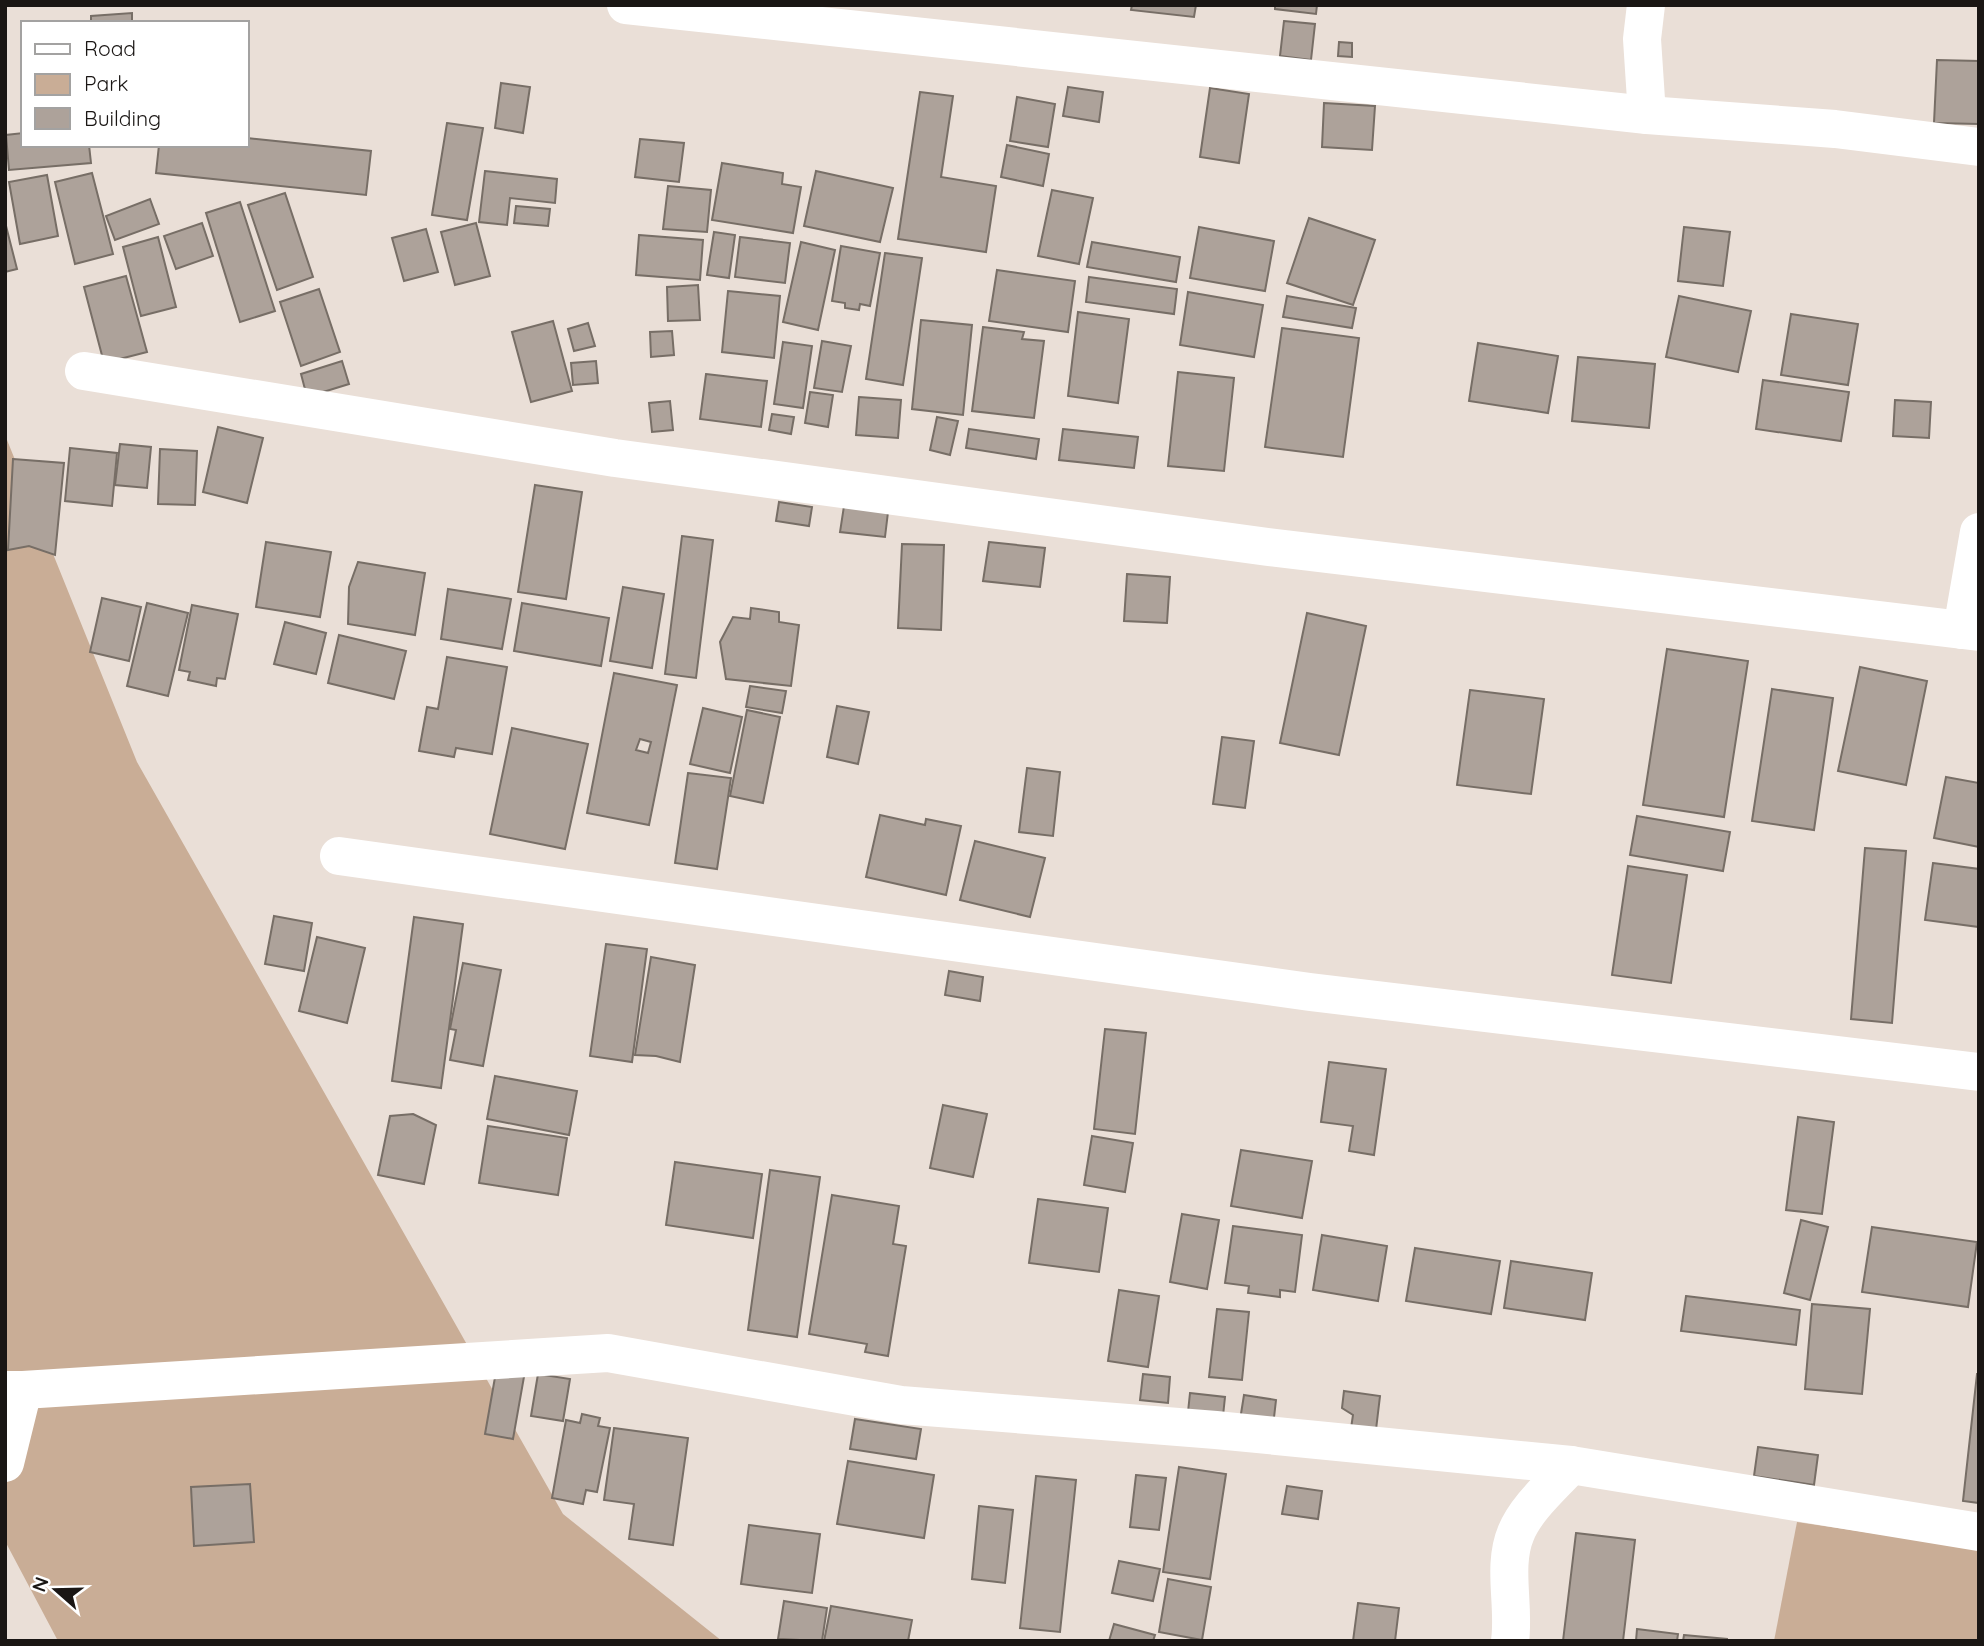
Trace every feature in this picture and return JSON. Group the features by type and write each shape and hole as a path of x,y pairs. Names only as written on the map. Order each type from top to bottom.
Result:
{"street":[{"path":"626,5 1647,114 1835,129 1979,147"},
{"path":"1646,5 1642,39 1647,114"},
{"path":"84,371 629,460 1268,547 1970,631 1979,532"},
{"path":"339,856 1310,992 1979,1072"},
{"path":"5,1463 14,1390 608,1353 901,1405 1216,1430 1571,1465 1979,1532"},
{"path":"1510,1641 1510,1558 1516,1532 1531,1510 1571,1465"}],"green space":[{"path":"5,435 137,762 563,1514 722,1641 58,1641 5,1541"},
{"path":"1797,1522 1979,1549 1979,1641 1774,1641"}],"building":[{"path":"1132,5 1196,5 1194,17 1131,10"},
{"path":"1275,5 1317,5 1316,14 1275,9"},
{"path":"132,13 132,21 91,21 91,16"},
{"path":"1284,21 1315,24 1311,60 1280,56"},
{"path":"1339,42 1352,43 1352,57 1338,56"},
{"path":"1937,60 1979,61 1979,124 1934,123"},
{"path":"501,83 530,87 523,133 495,128"},
{"path":"1068,87 1103,92 1099,122 1063,116"},
{"path":"1210,88 1249,94 1239,163 1200,157"},
{"path":"920,92 953,96 941,177 996,186 986,252 898,239"},
{"path":"1017,97 1055,104 1048,147 1010,141"},
{"path":"1324,103 1375,106 1372,150 1322,147"},
{"path":"447,123 483,128 467,220 432,215"},
{"path":"21,133 21,147 89,147 91,163 9,170 6,135"},
{"path":"248,138 371,151 366,195 156,173 159,147 248,147"},
{"path":"640,139 684,143 679,182 635,177"},
{"path":"1007,145 1049,154 1043,186 1001,177"},
{"path":"722,163 783,173 782,184 801,187 793,233 712,220"},
{"path":"485,171 557,179 555,203 510,198 507,225 479,222"},
{"path":"816,171 893,188 880,242 804,226"},
{"path":"92,173 113,254 75,264 55,182"},
{"path":"47,175 58,236 20,244 9,182"},
{"path":"668,186 711,190 707,232 663,229"},
{"path":"1052,190 1093,198 1079,264 1038,256"},
{"path":"285,193 313,277 277,290 248,205"},
{"path":"150,199 159,224 115,240 106,216"},
{"path":"240,202 275,311 240,322 206,213"},
{"path":"516,206 550,209 548,226 514,223"},
{"path":"1309,218 1375,240 1353,305 1287,283"},
{"path":"5,222 17,269 5,272"},
{"path":"202,223 213,256 176,269 164,236"},
{"path":"476,223 490,276 455,285 441,232"},
{"path":"1199,227 1274,241 1265,291 1190,278"},
{"path":"1684,227 1730,232 1723,286 1678,281"},
{"path":"426,229 438,272 404,281 392,238"},
{"path":"714,232 735,235 729,278 707,275"},
{"path":"639,235 703,240 700,280 636,275"},
{"path":"158,237 176,307 141,316 123,247"},
{"path":"740,237 790,243 785,283 735,277"},
{"path":"801,242 835,250 818,330 783,322"},
{"path":"1092,242 1180,257 1176,282 1087,267"},
{"path":"841,246 880,253 870,306 860,304 859,310 845,308 845,303 832,301"},
{"path":"885,253 922,258 903,385 866,379"},
{"path":"997,270 1075,281 1068,332 989,321"},
{"path":"126,276 147,352 104,363 84,287"},
{"path":"1089,277 1177,289 1174,314 1086,302"},
{"path":"698,285 700,320 668,321 667,287"},
{"path":"319,289 340,352 301,366 280,302"},
{"path":"728,291 780,296 774,358 722,352"},
{"path":"1188,292 1263,305 1254,357 1180,345"},
{"path":"1287,296 1356,308 1352,328 1283,317"},
{"path":"1679,296 1751,311 1738,372 1666,357"},
{"path":"1078,312 1129,319 1118,403 1068,396"},
{"path":"1791,314 1858,324 1848,385 1781,375"},
{"path":"921,320 972,325 963,415 912,409"},
{"path":"553,321 572,391 531,402 512,332"},
{"path":"588,323 595,346 574,351 568,329"},
{"path":"983,327 1024,332 1022,339 1044,341 1034,418 972,411"},
{"path":"1282,328 1359,338 1343,457 1265,447"},
{"path":"672,331 674,355 651,357 650,332"},
{"path":"822,341 851,346 842,392 814,388"},
{"path":"783,342 812,346 803,408 774,404"},
{"path":"1478,343 1558,356 1548,413 1469,401"},
{"path":"1578,357 1655,364 1649,428 1572,421"},
{"path":"342,361 349,384 307,397 301,374"},
{"path":"596,361 598,383 573,385 571,363"},
{"path":"1178,372 1234,378 1224,471 1168,466"},
{"path":"706,374 767,381 761,427 700,419"},
{"path":"1763,380 1849,392 1841,441 1756,429"},
{"path":"810,392 833,395 828,427 805,423"},
{"path":"859,397 901,400 898,438 856,435"},
{"path":"1895,400 1931,402 1929,438 1893,436"},
{"path":"670,401 673,430 652,432 649,403"},
{"path":"772,414 794,417 791,434 769,430"},
{"path":"937,417 958,421 950,455 930,450"},
{"path":"218,427 263,438 247,503 203,492"},
{"path":"969,429 1039,439 1036,459 966,448"},
{"path":"1063,429 1138,437 1134,468 1059,460"},
{"path":"120,444 151,447 147,488 115,485"},
{"path":"70,448 117,453 112,506 65,501"},
{"path":"160,449 197,451 195,505 158,504"},
{"path":"13,459 64,463 55,555 29,546 8,550"},
{"path":"535,485 582,492 566,599 518,592"},
{"path":"779,502 812,507 809,526 776,521"},
{"path":"844,506 888,512 885,537 840,532"},
{"path":"682,536 713,540 696,678 665,674"},
{"path":"266,542 331,552 320,617 256,607"},
{"path":"989,542 1045,548 1040,587 983,581"},
{"path":"902,544 944,545 941,630 898,628"},
{"path":"358,562 425,573 415,635 348,624 349,587"},
{"path":"1127,574 1170,577 1167,623 1124,621"},
{"path":"623,587 664,594 652,668 610,661"},
{"path":"448,589 511,599 502,649 441,639"},
{"path":"102,598 141,607 129,661 90,652"},
{"path":"147,603 188,613 168,696 127,686"},
{"path":"522,603 609,618 601,666 514,651"},
{"path":"192,605 238,614 225,679 217,678 216,686 188,680 190,672 179,670"},
{"path":"751,608 779,612 779,622 799,625 791,686 726,679 720,642 733,617 750,619"},
{"path":"1307,613 1366,626 1339,755 1280,743"},
{"path":"285,622 326,633 316,674 274,664"},
{"path":"339,635 406,651 394,699 328,683"},
{"path":"1667,649 1748,661 1724,817 1643,805"},
{"path":"447,657 507,667 492,754 456,748 454,757 419,751 427,707 438,709"},
{"path":"1860,667 1927,681 1906,785 1838,771"},
{"path":"614,673 677,685 649,825 587,813","holes":["640,739 651,742 648,753 636,750"]},
{"path":"750,686 786,691 782,713 746,707"},
{"path":"1772,689 1833,698 1814,830 1752,821"},
{"path":"1470,690 1544,699 1531,794 1457,785"},
{"path":"837,706 869,712 858,764 827,757"},
{"path":"703,708 742,717 730,773 690,764"},
{"path":"747,710 780,717 763,803 730,796"},
{"path":"512,728 588,744 565,849 490,834"},
{"path":"1222,737 1254,741 1245,808 1213,804"},
{"path":"1027,768 1060,772 1053,836 1019,832"},
{"path":"688,773 731,778 717,869 675,863"},
{"path":"1946,777 1979,783 1979,847 1934,838"},
{"path":"880,815 925,825 926,819 961,826 946,895 866,877"},
{"path":"1637,816 1730,832 1723,871 1630,855"},
{"path":"975,841 1045,858 1030,917 960,900"},
{"path":"1865,848 1906,851 1892,1023 1851,1019"},
{"path":"1933,863 1979,869 1979,927 1925,920"},
{"path":"1628,866 1687,875 1671,983 1612,975"},
{"path":"274,916 312,923 304,971 265,964"},
{"path":"414,917 463,924 441,1088 392,1081"},
{"path":"317,937 365,948 347,1023 299,1011"},
{"path":"606,944 647,949 632,1062 590,1056"},
{"path":"651,957 695,965 680,1062 656,1056 635,1055"},
{"path":"463,963 501,970 483,1066 450,1060 456,1030 450,1029"},
{"path":"949,971 983,977 980,1001 945,995"},
{"path":"1105,1029 1146,1033 1135,1134 1094,1129"},
{"path":"1329,1062 1386,1069 1374,1155 1349,1151 1353,1126 1321,1122"},
{"path":"495,1076 577,1091 569,1135 487,1119"},
{"path":"943,1105 987,1114 973,1177 930,1168"},
{"path":"413,1114 436,1125 424,1184 378,1175 390,1116"},
{"path":"1798,1117 1834,1122 1822,1214 1786,1210"},
{"path":"488,1126 567,1138 558,1195 479,1183"},
{"path":"1092,1136 1133,1143 1125,1192 1084,1185"},
{"path":"1241,1150 1312,1161 1302,1218 1231,1206"},
{"path":"675,1162 762,1174 753,1238 666,1225"},
{"path":"770,1170 820,1177 797,1337 748,1330"},
{"path":"832,1195 899,1206 893,1244 906,1246 888,1356 865,1352 867,1344 809,1334"},
{"path":"1038,1199 1108,1208 1099,1272 1029,1263"},
{"path":"1182,1214 1219,1220 1207,1289 1170,1282"},
{"path":"1801,1220 1828,1227 1810,1300 1784,1293"},
{"path":"1233,1226 1302,1235 1295,1292 1280,1290 1280,1297 1248,1293 1249,1286 1225,1283"},
{"path":"1872,1227 1977,1242 1968,1307 1862,1292"},
{"path":"1322,1235 1387,1246 1378,1301 1313,1290"},
{"path":"1415,1248 1500,1261 1491,1314 1406,1301"},
{"path":"1511,1261 1592,1273 1585,1320 1504,1308"},
{"path":"1119,1290 1159,1296 1148,1367 1108,1361"},
{"path":"1686,1296 1800,1310 1796,1345 1681,1331"},
{"path":"1812,1304 1870,1309 1862,1394 1805,1389"},
{"path":"1217,1309 1249,1312 1242,1380 1209,1377"},
{"path":"497,1366 525,1371 513,1439 485,1434"},
{"path":"538,1374 570,1379 563,1421 531,1416"},
{"path":"1143,1374 1170,1377 1168,1403 1140,1400"},
{"path":"1979,1374 1979,1503 1963,1501"},
{"path":"1344,1391 1380,1396 1375,1438 1350,1435 1353,1415 1342,1408"},
{"path":"1190,1393 1225,1397 1223,1416 1188,1412"},
{"path":"1244,1395 1276,1400 1273,1426 1240,1420"},
{"path":"582,1414 600,1418 598,1426 610,1428 597,1492 586,1490 583,1504 552,1498 566,1420 580,1423"},
{"path":"855,1419 921,1429 916,1459 850,1449"},
{"path":"614,1428 688,1438 673,1545 629,1539 634,1504 604,1500"},
{"path":"1758,1447 1818,1455 1814,1485 1754,1476"},
{"path":"848,1461 934,1475 924,1538 837,1524"},
{"path":"1179,1467 1226,1474 1210,1579 1163,1572"},
{"path":"1136,1475 1166,1478 1159,1530 1130,1527"},
{"path":"1036,1476 1076,1480 1060,1632 1020,1628"},
{"path":"250,1484 254,1542 194,1546 191,1487"},
{"path":"1287,1486 1322,1491 1318,1519 1282,1514"},
{"path":"979,1506 1013,1510 1005,1583 972,1579"},
{"path":"749,1525 820,1534 812,1593 741,1584"},
{"path":"1576,1533 1635,1540 1623,1641 1563,1641"},
{"path":"1119,1561 1160,1569 1153,1601 1112,1593"},
{"path":"1168,1579 1211,1587 1202,1640 1159,1632"},
{"path":"784,1601 827,1608 822,1641 778,1639"},
{"path":"1358,1603 1399,1608 1395,1641 1353,1641"},
{"path":"831,1606 912,1620 908,1641 824,1641"},
{"path":"1114,1624 1155,1635 1153,1641 1109,1641"},
{"path":"1637,1629 1678,1634 1677,1641 1636,1641"},
{"path":"1684,1635 1727,1639 1727,1641 1683,1641"}]}
